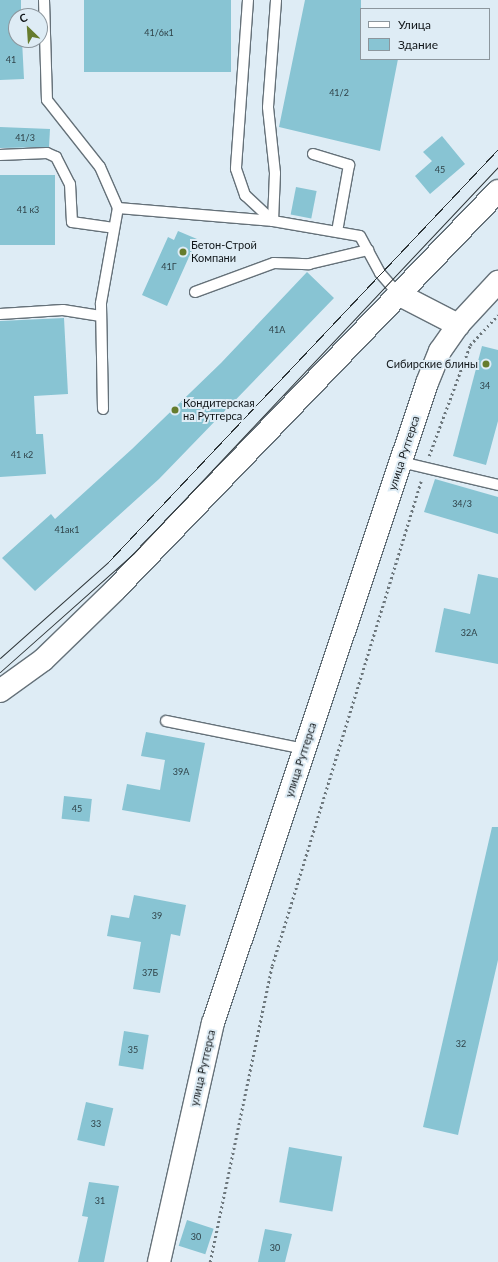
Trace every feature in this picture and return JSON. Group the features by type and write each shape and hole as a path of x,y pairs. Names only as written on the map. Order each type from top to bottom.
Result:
{"main road":[{"path":"0,691 43,660 115,590 498,191"},
{"name":"улица Рутгерса","path":"159,1262 213,1023 401,462 440,351 458,325 498,282"},
{"path":"398,294 458,325"}],"lane":[{"path":"44,0 47,100 100,167 118,208 101,303 103,410"},
{"path":"248,0 236,169 245,195 273,221"},
{"path":"273,221 274,173 268,108 276,0"},
{"path":"0,155 47,153 56,157 70,184 72,222 114,228"},
{"path":"313,154 349,165 337,232"},
{"path":"118,208 273,221 360,236 388,284 398,294"},
{"path":"195,292 274,263 309,264 368,250"},
{"path":"0,314 63,310 101,316"},
{"path":"401,462 498,485"},
{"path":"166,721 305,749"}],"path":[{"path":"210,1262 272,966 425,468 470,345 498,315"}],"building":[{"path":"0,0 21,0 21,8 8,8 8,48 22,48 24,79 0,80"},
{"path":"84,0 231,0 231,72 84,72"},
{"path":"305,0 361,0 360,60 398,60 380,151 279,127"},
{"path":"0,127 50,129 49,147 0,148"},
{"path":"442,136 465,164 430,194 415,176 432,161 423,152"},
{"path":"0,175 55,175 55,245 0,245"},
{"path":"296,187 317,191 311,218 291,214"},
{"path":"178,231 197,239 167,306 142,295 168,237 174,240"},
{"path":"307,272 334,298 159,479 35,591 2,558 51,514 55,519 132,449 221,363"},
{"path":"64,318 68,394 34,396 36,434 43,434 46,474 0,477 0,321"},
{"path":"482,346 498,350 498,421 486,465 453,456"},
{"path":"435,479 498,497 498,534 424,512"},
{"path":"478,574 498,578 498,664 435,652 444,608 470,614"},
{"path":"146,732 205,743 190,822 122,810 127,784 160,790 165,760 141,756"},
{"path":"64,796 92,799 89,822 62,819"},
{"path":"492,827 498,827 498,960 458,1135 423,1127"},
{"path":"134,895 186,905 180,936 171,934 160,993 133,989 141,942 107,936 111,915 129,918"},
{"path":"124,1031 149,1035 143,1069 119,1066"},
{"path":"86,1102 113,1108 105,1146 77,1140"},
{"path":"289,1147 342,1156 332,1212 279,1202"},
{"path":"89,1182 119,1186 104,1262 78,1262 88,1217 82,1216"},
{"path":"187,1220 214,1229 205,1254 179,1246"},
{"path":"265,1229 292,1234 285,1262 258,1262"}],"tram line":[{"path":"0,658 108,562 498,149"},
{"path":"0,672 134,553 498,167"}],"place":[{"name":"Бетон-Строй Компани","path":"183,252"},
{"name":"Сибирские блины","path":"486,364"},
{"name":"Кондитерская на Рутгерса","path":"175,410"}]}
